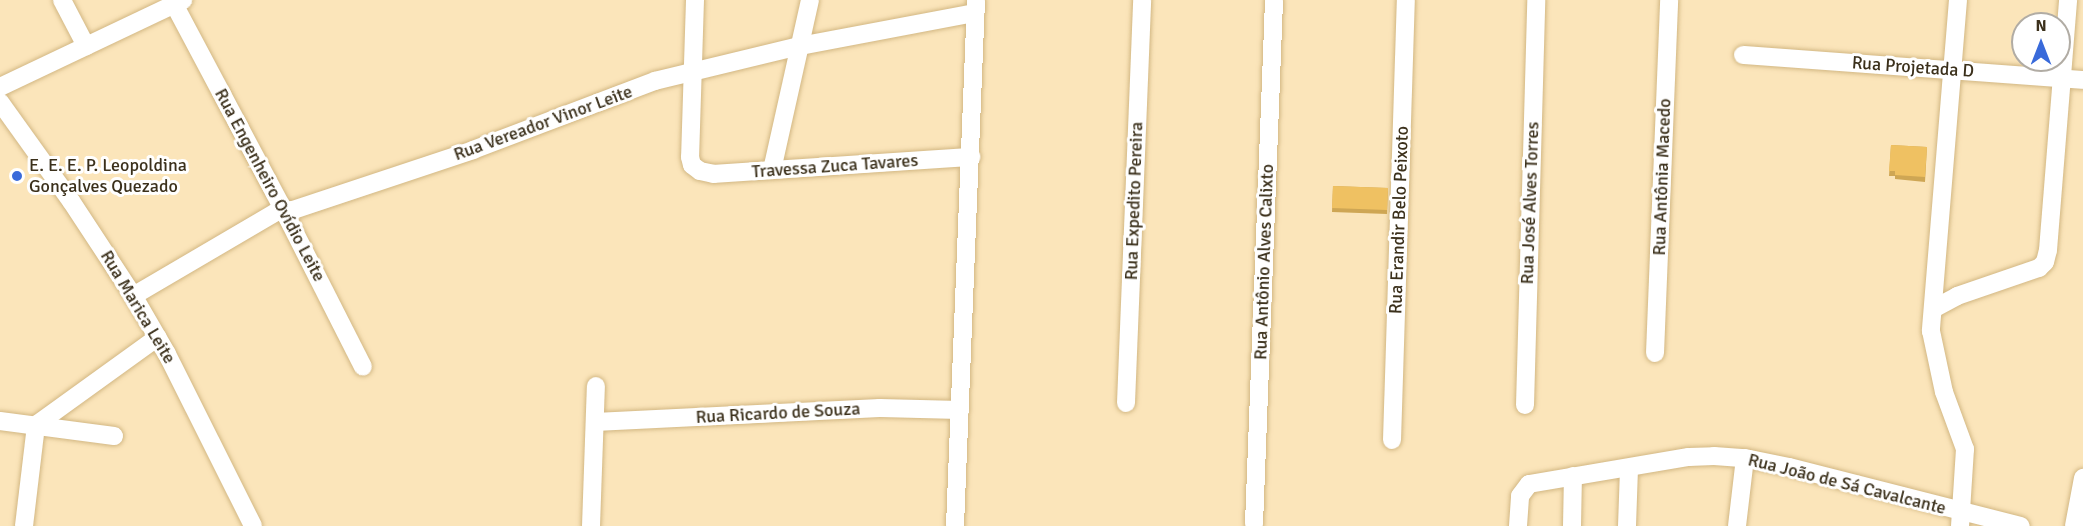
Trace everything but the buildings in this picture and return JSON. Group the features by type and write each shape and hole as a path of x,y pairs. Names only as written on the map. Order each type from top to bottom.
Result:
{"street":[{"path":"62,0 86,46"},
{"path":"695,0 695,72"},
{"path":"772,170 810,0"},
{"name":"Rua Expedito Pereira","path":"1126,403 1142,0"},
{"name":"Rua Antônio Alves Calixto","path":"1254,524 1274,0"},
{"name":"Rua Erandir Belo Peixoto","path":"1392,440 1406,0"},
{"name":"Rua José Alves Torres","path":"1525,405 1536,0"},
{"name":"Rua Antônia Macedo","path":"1655,353 1669,0"},
{"path":"1958,0 1932,335 1948,406 1965,449 1961,519"},
{"path":"1933,309 1957,296 2043,265 2048,250 2068,0"},
{"path":"0,87 179,2"},
{"name":"Rua Engenheiro Ovídio Leite","path":"179,2 363,367"},
{"path":"955,526 975,7"},
{"name":"Rua Vereador Vinor Leite","path":"134,296 276,212 473,150 656,81 975,7"},
{"name":"Rua Projetada D","path":"1743,55 2083,80"},
{"name":"Travessa Zuca Tavares","path":"695,72 690,157 692,165 700,171 714,174 970,157"},
{"name":"Rua Marica Leite","path":"0,102 134,296 158,337 253,526"},
{"path":"24,526 36,425 158,337"},
{"path":"591,526 596,386"},
{"name":"Rua Ricardo de Souza","path":"595,422 880,408 960,410"},
{"path":"0,422 114,436"},
{"name":"Rua João de Sá Cavalcante","path":"1518,526 1520,496 1529,484 1689,457 1745,458 1905,496 1961,519 2021,526"},
{"path":"1737,526 1745,458"},
{"path":"1627,526 1629,468"},
{"path":"1572,526 1573,476"},
{"path":"2074,526 2083,477"}],"place":[{"name":"E. E. E. P. Leopoldina Gonçalves Quezado","path":"17,176"}]}
